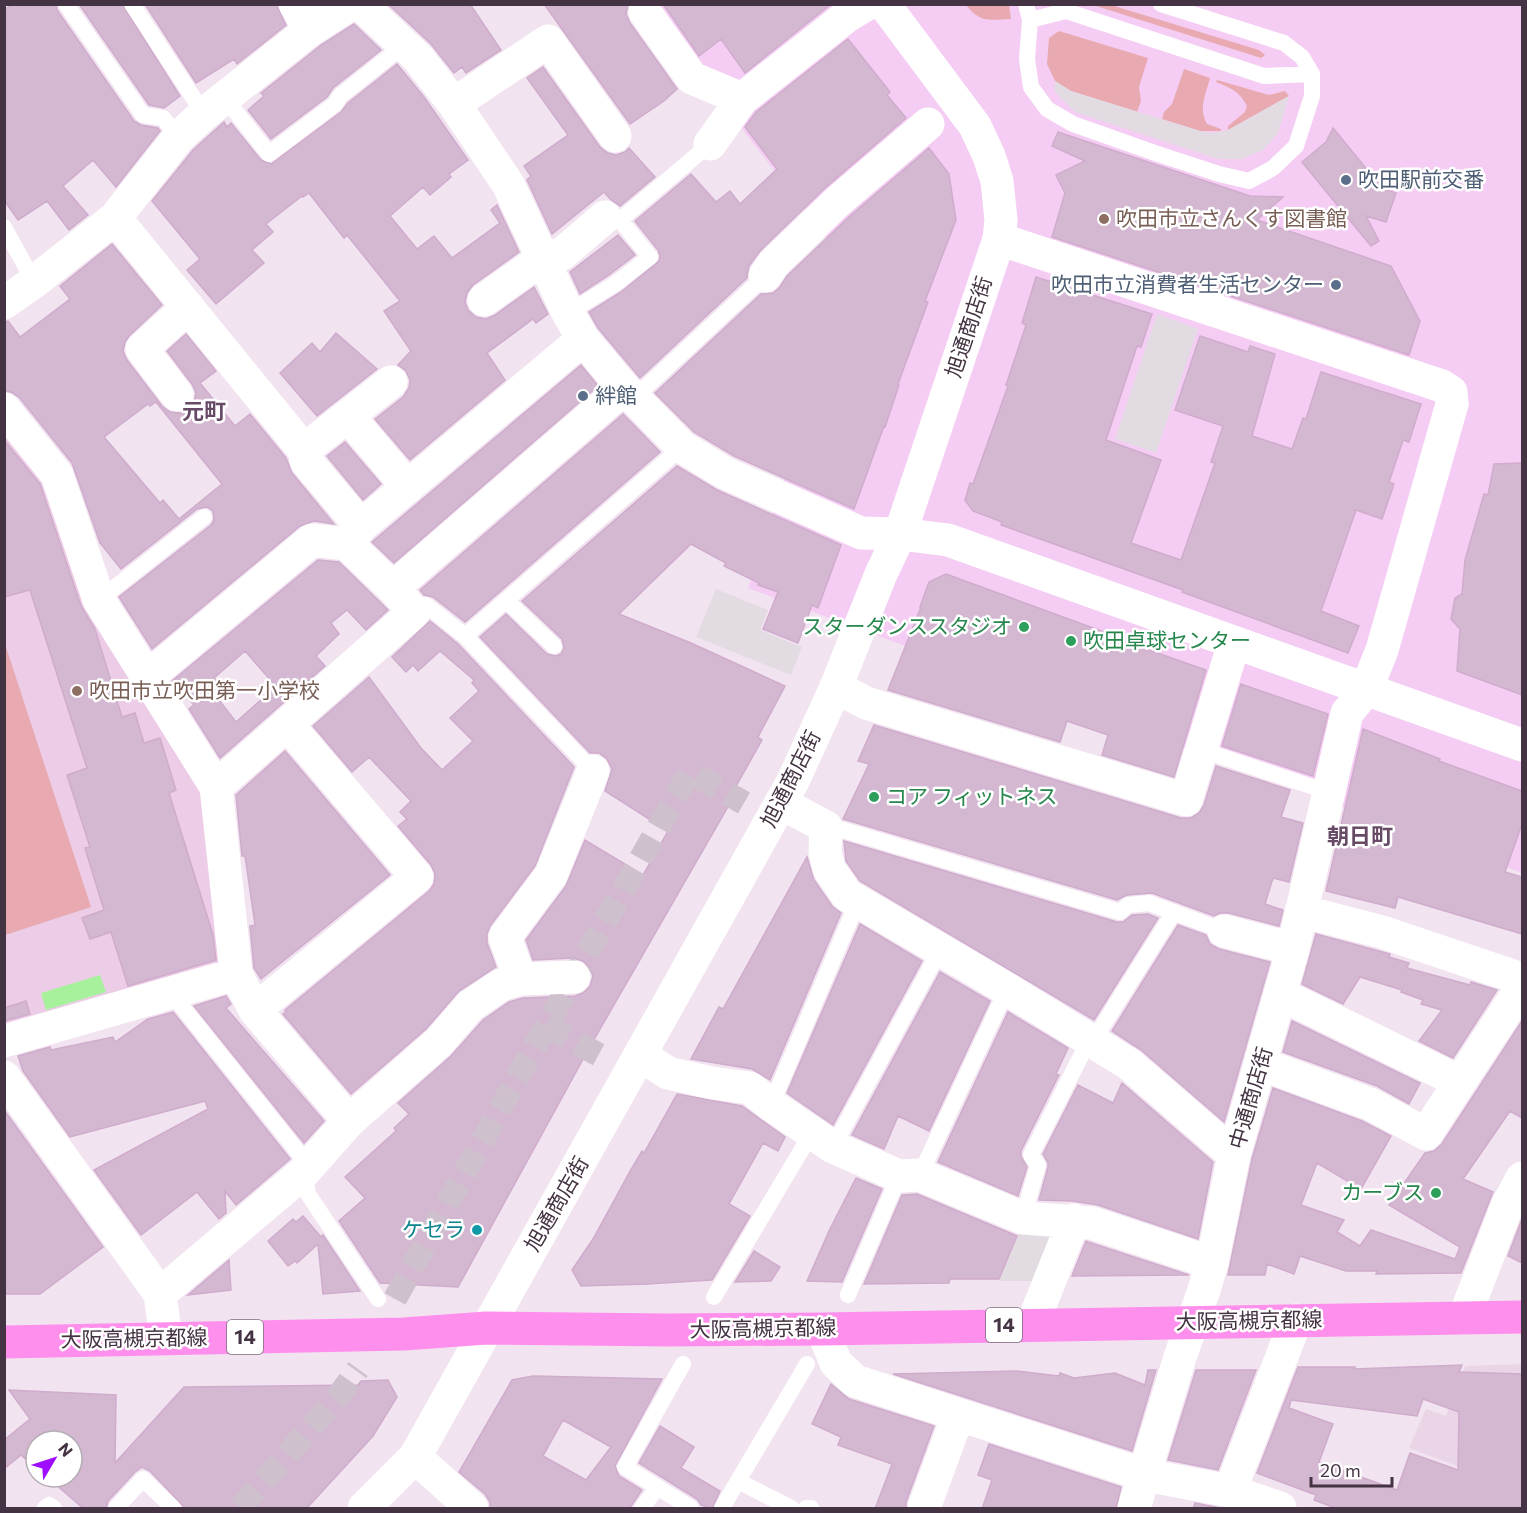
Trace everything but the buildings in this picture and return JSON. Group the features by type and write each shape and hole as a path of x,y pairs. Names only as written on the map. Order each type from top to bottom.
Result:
{"main road":[{"name":"大阪高槻京都線","path":"4,1342 404,1334 486,1328 822,1329 1522,1317"}],"street":[{"path":"4,303 116,218 179,136 214,106 303,17 351,4"},
{"path":"360,4 418,58 454,104 508,184 576,326 629,393 682,447 725,473 861,533 900,534 948,540 1522,745"},
{"path":"710,144 742,99 847,16 867,4"},
{"name":"旭通商店街","path":"364,1509 415,1457 781,803 836,687 881,574 900,534 999,239 1001,220 997,181 989,156 975,126 884,4"},
{"path":"645,12 692,78 742,99"},
{"path":"454,104 548,41 615,136"},
{"path":"765,276 773,264 837,202 928,124"},
{"path":"484,300 543,258 562,254 605,217"},
{"path":"116,218 304,450 306,461 354,535 393,588 414,612 216,786"},
{"name":"中通商店街","path":"999,239 1442,386 1450,392 1452,404 1382,650 1366,690 1347,713 1293,949 1234,1155 1212,1263 1180,1357 1134,1509"},
{"path":"177,395 142,349 188,307"},
{"path":"149,676 312,540 354,535 408,487 576,326"},
{"path":"304,450 392,382"},
{"path":"393,588 629,393"},
{"path":"4,409 57,475 99,600 149,676 216,786 236,974 255,1010 349,1121"},
{"path":"348,416 408,487"},
{"path":"836,687 867,703 1186,800 1234,643"},
{"path":"255,1010 417,877 286,724"},
{"path":"520,978 505,937 551,874 593,771"},
{"path":"781,803 826,827 825,852 829,869 847,896 1007,989 1129,1064 1234,1155"},
{"path":"1301,912 1382,932 1522,979"},
{"path":"1224,931 1293,949"},
{"path":"4,1041 236,974"},
{"path":"160,1294 303,1173 349,1121 439,1042 470,1006 501,985 520,978 574,977"},
{"path":"1261,1064 1370,1104 1426,1134 1522,987"},
{"path":"1280,994 1460,1082"},
{"path":"640,1055 668,1073 712,1083 750,1088 822,1140 1023,1218 1092,1222 1212,1263"},
{"path":"4,1077 160,1294 166,1338"},
{"path":"1464,1318 1508,1204 1522,1178"},
{"path":"1032,1325 1074,1220"},
{"path":"1228,1500 1296,1320"},
{"path":"822,1329 836,1363 855,1381 1228,1500 1280,1509"},
{"path":"924,1509 958,1415"},
{"path":"415,1457 472,1509"}],"lane":[{"path":"66,4 143,115 163,118 179,136"},
{"path":"132,4 214,106 269,154 335,104 340,96 404,45"},
{"path":"1028,12 1044,4"},
{"path":"1028,12 1027,59 1032,87 1047,109 1073,124 1219,174 1250,181 1274,168 1296,146 1312,96 1312,74 1302,57 1284,43 1161,4"},
{"path":"1028,12 1066,11 1264,76 1312,74"},
{"path":"576,326 615,284 650,257 620,220 710,144"},
{"path":"4,227 34,282"},
{"path":"629,393 765,276"},
{"path":"465,636 682,447"},
{"path":"99,600 204,517"},
{"path":"506,600 555,646"},
{"path":"414,612 426,605 465,636 593,771"},
{"path":"1202,750 1328,792"},
{"path":"826,827 843,830 1120,912 1128,905 1149,903 1224,931"},
{"path":"771,1105 858,901"},
{"path":"1023,1218 1038,1165 1031,1155 1085,1048 1093,1041 1174,912"},
{"path":"714,1297 822,1140 940,950"},
{"path":"848,1295 1007,989"},
{"path":"171,993 302,1157 308,1194 378,1299"},
{"path":"683,1364 625,1467 691,1509"},
{"path":"722,1509 807,1364"},
{"path":"116,1509 143,1479 174,1509"},
{"path":"738,1481 792,1509"},
{"path":"642,1509 657,1488"},
{"path":"45,1509 49,1505 54,1509"},
{"path":"806,1509 811,1509"}],"shaded area":[{"path":"647,5 1522,5 1522,873 748,588 853,273"},
{"path":"966,5 1009,5 1011,19 981,18"},
{"path":"1093,5 1111,5 1259,50 1265,55 1261,58"},
{"path":"1059,31 1148,58 1139,87 1141,101 1137,112 1071,91 1055,81 1047,64 1049,38"},
{"path":"1184,69 1210,78 1204,101 1204,118 1207,124 1221,131 1200,131 1162,119 1164,112 1172,104"},
{"path":"1217,80 1269,95 1285,91 1289,96 1228,130 1228,126 1245,112 1247,106 1238,94 1216,82"},
{"path":"1055,81 1071,91 1211,133 1228,130 1289,96 1278,133 1263,150 1242,159 1218,159 1075,112 1055,92"},
{"path":"1157,314 1198,329 1156,453 1115,439"},
{"name":"吹田市立吹田第一小学校","path":"4,420 51,477 204,777 230,968 4,1034"},
{"path":"716,589 768,610 760,630 802,647 791,675 696,637"},
{"path":"5,644 91,907 4,935"},
{"path":"100,975 106,992 46,1010 41,993"},
{"path":"1023,1223 1067,1224 1044,1281 999,1281"},
{"path":"1522,1364 1522,1490 1409,1448 1426,1409 1446,1416 1465,1366"}],"tunnel":[{"path":"395,1299 690,772 744,803"},
{"path":"546,1026 599,1055"},
{"path":"240,1508 337,1398 358,1369"}],"place":[{"name":"吹田駅前交番","path":"1346,180"},
{"name":"吹田市立さんくす図書館","path":"1104,219"},
{"name":"吹田市立消費者生活センター","path":"1336,285"},
{"name":"絆館","path":"583,396"},
{"name":"スターダンススタジオ","path":"1024,627"},
{"name":"吹田卓球センター","path":"1071,641"},
{"name":"吹田市立吹田第一小学校","path":"77,691"},
{"name":"コア フィットネス","path":"874,797"},
{"name":"カーブス","path":"1436,1193"},
{"name":"ケセラ","path":"477,1230"}],"district":[{"name":"元町","path":"204,411"},
{"name":"朝日町","path":"1360,836"}]}
